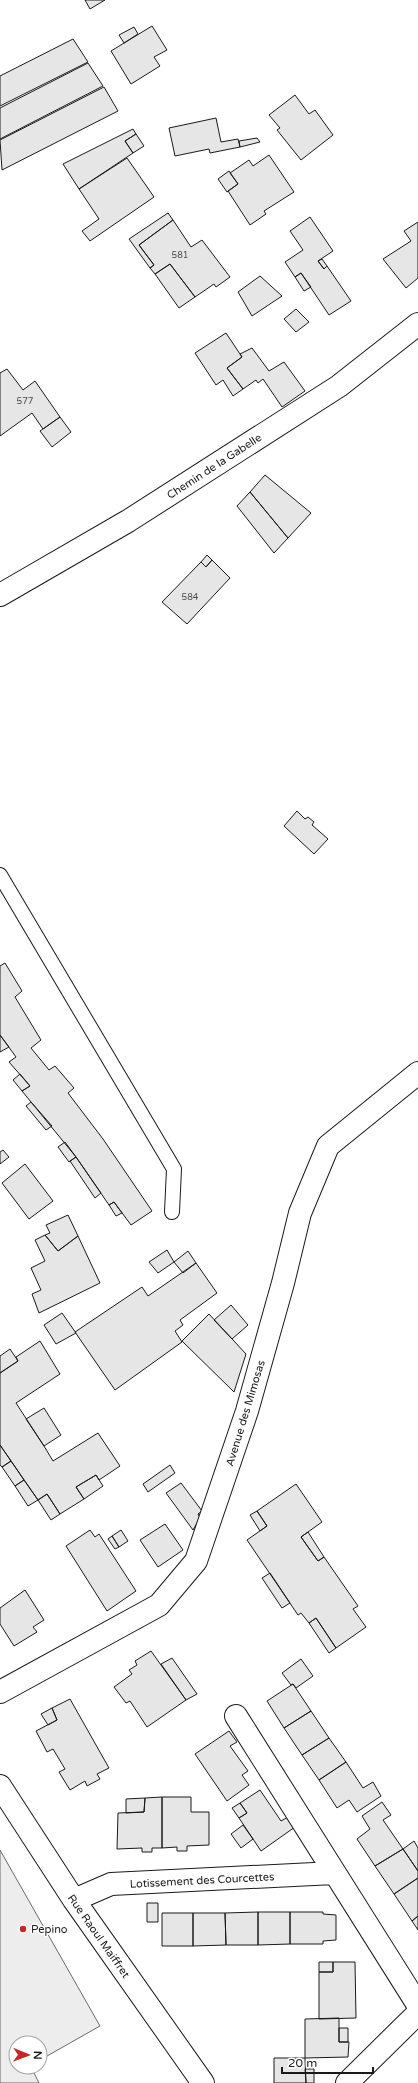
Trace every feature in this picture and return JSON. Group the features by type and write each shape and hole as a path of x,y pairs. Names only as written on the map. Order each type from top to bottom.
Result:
{"street":[{"name":"Chemin de la Gabelle","path":"0,595 128,521 339,386 418,324"},
{"name":"Avenue des Mimosas","path":"0,1692 159,1606 196,1561 248,1411 300,1213 328,1146 418,1073"},
{"path":"236,1716 418,2005"},
{"name":"Rue Raoul Maiffret","path":"0,1786 74,1900 203,2083"},
{"name":"Lotissement des Courcettes","path":"74,1900 111,1884 334,1873"},
{"path":"347,2083 418,2013"}],"lane":[{"path":"0,875 174,1169 172,1212"}],"shaded area":[{"name":"Pepino","path":"0,1850 100,2026 48,2055 48,2035 8,2035 8,2075 35,2075 39,2083 0,2083"}],"building":[{"path":"85,0 105,0 90,9"},
{"path":"152,26 167,50 154,57 160,66 131,84 111,51"},
{"path":"134,27 138,34 124,43 119,35"},
{"path":"73,39 88,62 0,106 0,76"},
{"path":"88,63 103,86 0,139 0,108"},
{"path":"104,87 118,111 2,170 0,140"},
{"path":"295,95 309,114 315,110 333,135 301,160 277,130 280,128 269,115"},
{"path":"216,118 221,142 238,139 240,147 210,153 209,149 175,156 169,128"},
{"path":"133,129 136,134 125,141 133,153 79,189 63,164"},
{"path":"136,134 144,146 133,153 125,141"},
{"path":"257,138 260,142 240,147 239,141"},
{"path":"269,155 294,192 264,211 266,214 250,225 228,191 238,184 230,173 249,160 253,166"},
{"path":"127,158 154,197 90,241 82,231 99,219 79,189"},
{"path":"229,171 238,184 227,192 218,179"},
{"path":"168,213 173,220 139,245 154,265 150,268 129,239"},
{"path":"310,217 333,251 318,261 324,269 327,266 351,301 329,315 301,273 295,277 285,262 303,250 290,231"},
{"path":"173,220 191,247 202,240 230,277 216,287 214,284 195,297 170,264 155,274 150,268 154,265 139,245"},
{"path":"418,222 418,278 406,288 383,259 411,241 404,231"},
{"path":"322,259 327,266 324,269 318,261"},
{"path":"170,264 195,297 179,308 155,274"},
{"path":"301,273 311,287 304,291 295,277"},
{"path":"260,276 282,296 252,316 238,292"},
{"path":"296,309 309,322 296,332 284,319"},
{"path":"226,333 242,357 227,368 243,389 233,396 223,380 216,385 195,353"},
{"path":"252,348 269,371 284,362 305,391 282,407 263,379 258,383 256,380 243,389 227,368 242,357 240,354"},
{"path":"7,369 23,390 35,381 60,417 43,429 32,413 0,436 0,373"},
{"path":"60,417 71,432 52,447 40,431"},
{"path":"265,475 311,513 288,538 250,492"},
{"path":"250,492 288,538 274,553 237,506"},
{"path":"207,555 212,560 206,567 201,562"},
{"path":"212,560 230,578 187,624 162,602 201,562 206,567"},
{"path":"297,811 305,819 308,817 314,822 312,825 328,839 314,854 284,826"},
{"path":"5,963 22,991 15,997 41,1040 31,1048 49,1070 55,1066 74,1088 68,1093 103,1139 152,1211 131,1225 114,1202 109,1205 76,1157 22,1091 30,1086 9,1062 16,1057 0,1035 0,966"},
{"path":"0,1035 9,1047 0,1052"},
{"path":"20,1074 30,1086 22,1091 13,1080"},
{"path":"31,1102 52,1126 46,1130 26,1106"},
{"path":"65,1142 76,1157 69,1162 58,1147"},
{"path":"3,1150 9,1157 0,1164 0,1152"},
{"path":"76,1157 101,1193 95,1198 70,1161"},
{"path":"25,1164 53,1201 29,1219 2,1183"},
{"path":"114,1202 122,1213 116,1216 109,1205"},
{"path":"68,1215 78,1236 58,1251 45,1235 50,1233 46,1225"},
{"path":"45,1235 58,1251 78,1236 100,1283 39,1313 32,1294 41,1290 31,1268 45,1261 35,1240"},
{"path":"167,1250 174,1262 158,1273 149,1262"},
{"path":"188,1251 196,1263 183,1273 174,1262"},
{"path":"196,1263 217,1293 180,1320 183,1325 175,1331 182,1342 115,1390 75,1332 142,1287 148,1296"},
{"path":"231,1305 248,1325 232,1339 214,1320"},
{"path":"62,1313 76,1333 56,1344 44,1325"},
{"path":"209,1314 246,1354 234,1392 182,1341"},
{"path":"40,1341 60,1374 16,1403 53,1461 98,1433 120,1466 99,1480 96,1475 76,1487 84,1499 60,1514 47,1494 38,1500 0,1445 0,1373 18,1361 16,1357"},
{"path":"10,1349 18,1361 0,1373 0,1356"},
{"path":"44,1408 61,1435 44,1446 26,1419"},
{"path":"0,1445 11,1461 2,1467 0,1465"},
{"path":"11,1461 24,1480 15,1486 2,1467"},
{"path":"170,1465 175,1473 148,1492 143,1484"},
{"path":"96,1475 103,1486 84,1499 76,1487"},
{"path":"24,1480 38,1500 28,1506 15,1486"},
{"path":"181,1483 202,1511 198,1514 200,1518 193,1530 166,1493"},
{"path":"296,1484 322,1522 301,1537 318,1561 324,1557 358,1606 353,1609 366,1627 336,1648 316,1618 309,1623 301,1613 298,1615 247,1540 267,1526 257,1511"},
{"path":"47,1494 60,1514 51,1520 38,1500"},
{"path":"257,1511 267,1526 260,1531 250,1515"},
{"path":"165,1524 183,1550 158,1567 140,1540"},
{"path":"90,1530 95,1537 99,1534 136,1591 107,1611 66,1546"},
{"path":"121,1530 128,1541 119,1547 112,1536"},
{"path":"308,1532 324,1557 318,1561 301,1537"},
{"path":"112,1536 119,1547 115,1549 108,1539"},
{"path":"270,1573 290,1603 282,1608 262,1578"},
{"path":"25,1590 44,1620 33,1627 37,1632 14,1646 0,1624 0,1608"},
{"path":"316,1618 336,1648 329,1653 309,1623"},
{"path":"151,1651 186,1700 147,1727 130,1701 126,1703 114,1687 132,1674 129,1670 137,1665 135,1661"},
{"path":"172,1658 197,1694 186,1700 161,1664"},
{"path":"301,1659 313,1676 296,1688 293,1684 291,1685 282,1673"},
{"path":"293,1684 311,1711 284,1728 267,1701"},
{"path":"70,1699 109,1768 97,1774 100,1779 87,1786 85,1781 70,1790 59,1772 65,1769 53,1749 47,1752 36,1731 57,1720 52,1708"},
{"path":"52,1708 57,1720 48,1725 41,1714"},
{"path":"311,1711 329,1738 302,1755 284,1728"},
{"path":"229,1731 237,1742 230,1746 248,1771 242,1775 249,1785 227,1801 195,1754"},
{"path":"329,1738 346,1762 319,1780 302,1755"},
{"path":"346,1762 363,1788 373,1782 381,1796 357,1812 349,1800 337,1808 319,1780"},
{"path":"260,1790 281,1821 288,1817 295,1827 261,1851 239,1818 247,1813 240,1803"},
{"path":"162,1797 191,1797 191,1812 209,1812 209,1845 187,1846 187,1851 177,1851 177,1847 162,1848"},
{"path":"162,1797 162,1848 152,1848 152,1852 142,1852 142,1848 117,1849 118,1813 144,1812 145,1798"},
{"path":"145,1798 144,1812 126,1813 126,1799"},
{"path":"382,1802 391,1815 383,1820 403,1849 375,1866 357,1839 370,1829 362,1816"},
{"path":"240,1803 247,1813 239,1818 232,1808"},
{"path":"243,1825 253,1839 241,1848 231,1834"},
{"path":"414,1841 418,1848 418,1871 403,1849"},
{"path":"403,1849 418,1871 418,1878 394,1894 375,1866"},
{"path":"418,1878 418,1916 412,1921 394,1894"},
{"path":"147,1903 158,1903 158,1922 147,1922"},
{"path":"258,1912 290,1912 290,1944 258,1945"},
{"path":"258,1912 258,1945 226,1945 225,1913"},
{"path":"290,1912 323,1912 323,1914 336,1915 336,1940 323,1941 323,1944 290,1944"},
{"path":"162,1913 193,1913 193,1946 162,1946"},
{"path":"193,1913 225,1913 226,1945 193,1946"},
{"path":"418,1916 418,1930 412,1921"},
{"path":"319,1962 333,1962 333,1972 319,1972"},
{"path":"333,1962 355,1962 356,2018 319,2019 319,1972 333,1972"},
{"path":"339,2018 339,2042 349,2042 348,2057 305,2058 305,2019"},
{"path":"339,2028 348,2028 348,2042 339,2042"},
{"path":"274,2058 305,2058 306,2083 274,2083"},
{"path":"305,2069 314,2069 314,2083 306,2083"}],"place":[{"name":"Pepino","path":"23,1929"}]}
